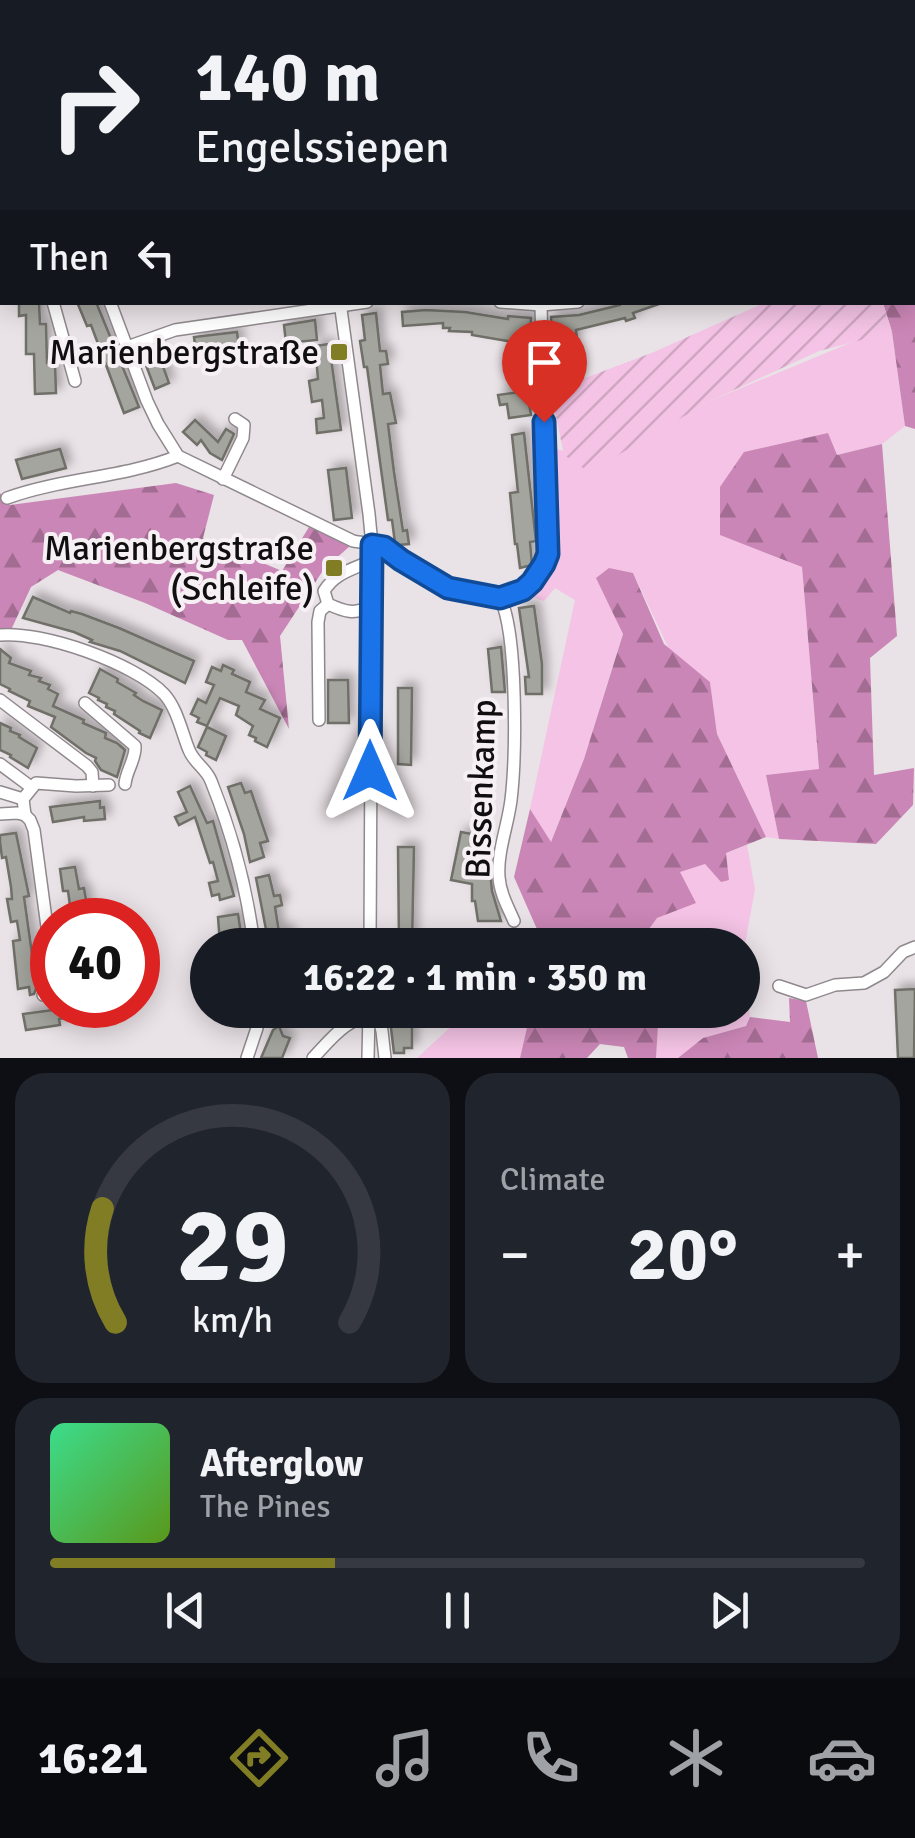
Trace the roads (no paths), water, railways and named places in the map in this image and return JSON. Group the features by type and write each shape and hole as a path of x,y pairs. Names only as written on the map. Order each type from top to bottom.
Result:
{"street":[{"path":"55,305 75,381"},
{"path":"111,305 158,424 178,456 353,541 384,547 448,588 500,598 523,590 532,582 548,554 541,305"},
{"path":"127,347 175,330 334,305"},
{"path":"340,305 372,545 370,928"},
{"path":"224,479 243,438 244,425 235,419"},
{"path":"6,498 178,456"},
{"path":"328,604 324,591 329,582 372,561"},
{"name":"Bissenkamp","path":"500,598 506,617 514,699 512,794 499,875 514,921"},
{"path":"328,604 349,612 359,612 370,605"},
{"path":"319,720 318,622 320,611 328,604"},
{"path":"4,634 35,637 84,650 133,672 168,697 190,755 210,776 244,886 251,928"},
{"path":"0,700 87,766 92,772 93,786"},
{"path":"85,703 135,746 125,784"},
{"path":"0,764 31,786"},
{"path":"24,816 23,798 36,784 110,785"},
{"path":"0,792 23,798"},
{"path":"0,814 17,813 30,820 43,898"},
{"path":"779,986 806,995 834,986 864,983 884,972 903,952 915,948"},
{"path":"247,1058 257,1028"},
{"path":"312,1058 342,1028"},
{"path":"368,1058 369,1028"},
{"path":"381,1028 385,1058"}],"place":[{"name":"Marienbergstraße","path":"339,352"},
{"name":"Marienbergstraße (Schleife)","path":"334,568"}]}
